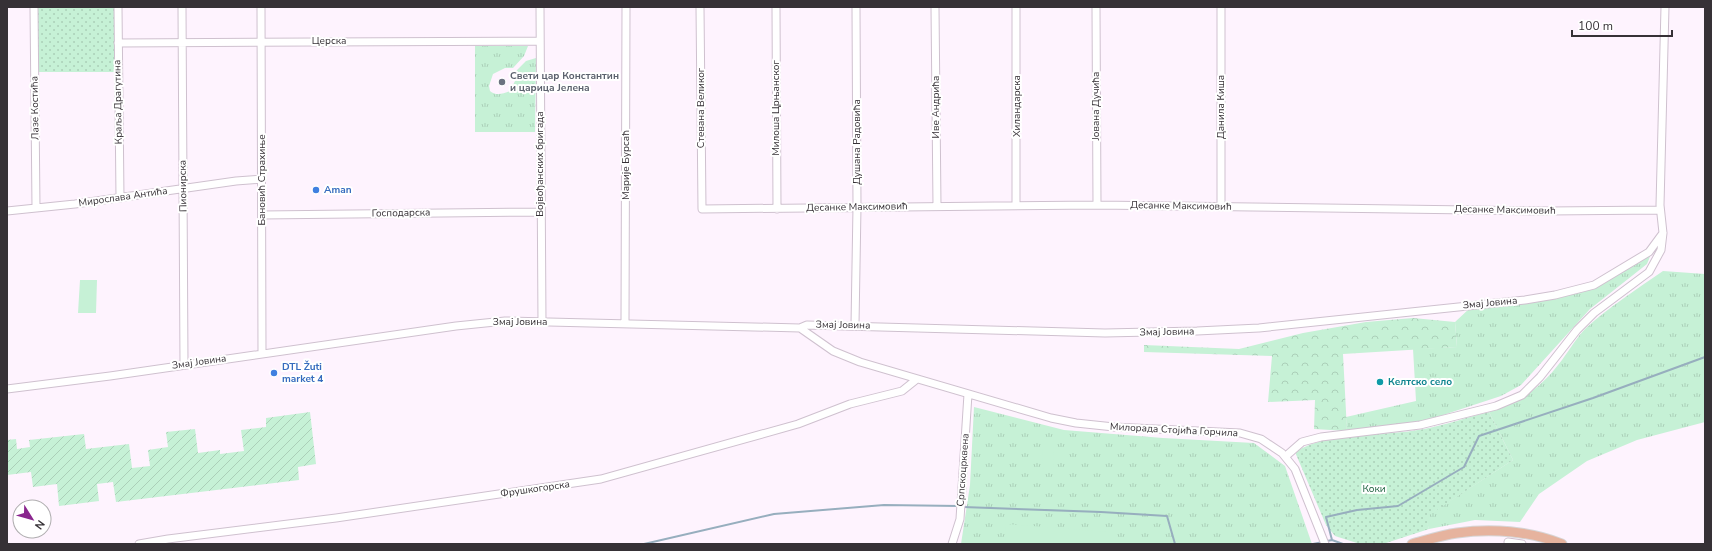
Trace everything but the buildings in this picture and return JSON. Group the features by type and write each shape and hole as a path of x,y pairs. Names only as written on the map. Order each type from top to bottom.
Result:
{"main road":[{"path":"1412,544 1457,533 1498,532 1536,535 1562,544"}],"street":[{"name":"Лазе Костића","path":"34,7 36,208"},
{"name":"Краља Драгутина","path":"118,7 120,198"},
{"name":"Пионирска","path":"182,7 184,364"},
{"name":"Бановић Страхиње","path":"261,7 262,353"},
{"name":"Војвођанских бригада","path":"540,7 540,212 542,322"},
{"name":"Марије Бурсаћ","path":"625,324 626,7"},
{"name":"Стевана Великог","path":"700,7 702,209"},
{"name":"Милоша Црњанског","path":"776,7 777,209"},
{"name":"Душана Радовића","path":"856,7 856,325"},
{"name":"Иве Андрића","path":"935,7 937,206"},
{"name":"Хиландарска","path":"1016,7 1016,205"},
{"name":"Јована Дучића","path":"1096,7 1097,205"},
{"name":"Данила Киша","path":"1221,7 1221,206"},
{"path":"1325,544 1300,479 1286,456 1302,442 1321,437 1420,425 1496,406 1522,395 1540,377 1576,330 1594,313 1649,272 1661,250 1663,233 1660,210 1665,7"},
{"name":"Церска","path":"118,43 261,41 540,41"},
{"name":"Мирослава Антића","path":"7,211 262,179"},
{"name":"Десанке Максимовић","path":"702,209 1097,205 1548,211 1660,210"},
{"name":"Господарска","path":"262,214 540,212"},
{"name":"Змај Јовина","path":"7,389 491,322 800,328 807,324 1105,333 1259,328 1525,300 1594,286 1649,252 1663,233"},
{"name":"Милорада Стојића Горчила","path":"800,328 837,353 917,380 1051,418 1076,424 1114,427 1246,433 1268,442 1286,456"},
{"name":"Фрушкогорска","path":"139,544 336,518 601,479 798,424 850,404 902,391 917,380"},
{"name":"Српскоцрквена","path":"952,544 960,519 968,394"},
{"path":"1508,542 1522,544"}],"green space":[{"path":"37,7 114,7 114,72 37,72"},
{"path":"475,46 528,46 524,56 513,68 505,68 493,74 489,86 490,91 495,94 502,94 510,91 516,79 516,71 526,61 536,58 535,132 475,132"},
{"path":"1651,254 1647,264 1590,309 1521,385 1501,396 1440,416 1421,421 1347,431 1346,417 1416,401 1413,349 1457,347 1455,322 1470,308 1516,305 1595,288"},
{"path":"1663,271 1705,274 1705,422 1637,440 1587,461 1539,494 1520,522 1475,520 1429,529 1425,517 1513,460 1489,412 1512,403 1538,386 1554,370 1586,328 1614,305"},
{"path":"80,280 97,280 96,313 78,313"},
{"path":"1413,318 1455,322 1457,347 1343,354 1347,431 1314,429 1315,400 1268,402 1272,356 1144,352 1144,345 1239,349 1303,333 1366,322"},
{"path":"974,407 1064,430 1163,438 1254,443 1285,466 1312,544 961,544 970,485"},
{"path":"310,412 316,464 298,467 299,480 116,502 113,482 97,484 99,501 59,506 57,484 33,487 31,472 7,475 7,440 16,439 17,449 30,447 29,440 84,434 86,449 129,444 132,468 150,466 148,450 168,447 166,432 195,429 198,453 220,450 220,454 244,451 241,430 266,427 266,418"},
{"name":"Коки","path":"1489,412 1513,460 1426,517 1429,529 1383,544 1360,544 1335,536 1326,525 1295,452 1309,445 1325,440 1358,435 1424,429"},
{"path":"1043,445 1054,445 1053,469 1042,468"},
{"path":"1006,524 1107,532 1106,544 1005,544"}],"waterway":[{"path":"1332,540 1326,517 1357,510 1398,506 1464,467 1479,436 1593,398 1705,357"},
{"path":"644,544 774,514 884,505 959,506"},
{"path":"963,507 1167,516 1175,544"},
{"path":"1313,544 1332,540 1343,544"}],"place":[{"name":"Свети цар Константин и царица Јелена","path":"502,82"},
{"name":"Aman","path":"316,190"},
{"name":"DTL Žuti market 4","path":"274,373"},
{"name":"Келтско село","path":"1380,382"}]}
